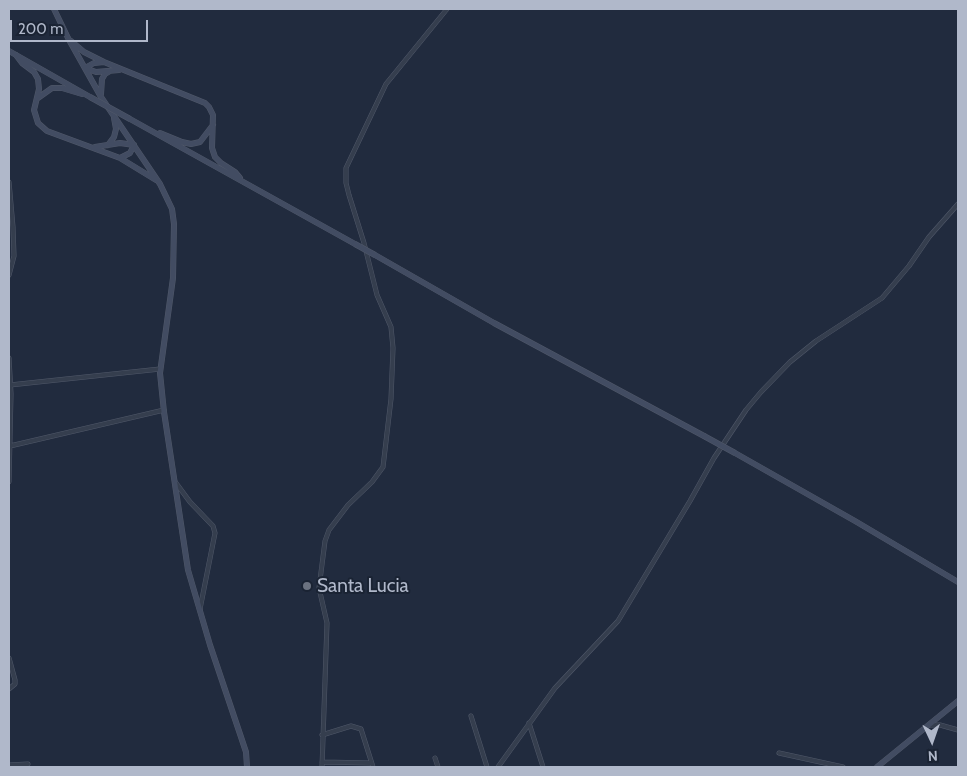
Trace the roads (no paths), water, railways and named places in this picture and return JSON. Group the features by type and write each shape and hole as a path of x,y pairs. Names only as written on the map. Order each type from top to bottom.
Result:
{"main road":[{"path":"54,9 68,38 102,97 160,184 170,203 174,224 172,278 160,369 164,410 188,570 199,611 246,752 247,767"},
{"path":"68,38 84,52 104,62 205,103 210,107 213,115 212,148 215,157 235,172 241,181"},
{"path":"9,51 494,323 735,453 958,582"},
{"path":"16,55 22,63 34,72 38,79 38,98 34,110 38,123 47,131 120,158 160,184"},
{"path":"85,68 94,63 104,62"},
{"path":"85,68 96,72 122,70"},
{"path":"102,97 102,79 105,74 112,70"},
{"path":"38,98 52,88 62,88 88,96"},
{"path":"108,145 114,137 116,129 114,116"},
{"path":"153,131 191,144 200,142 214,125"},
{"path":"90,146 101,147 120,143 134,145"},
{"path":"120,158 130,153 134,145"},
{"path":"877,767 958,701"}],"street":[{"path":"322,767 327,623 319,588 325,542 329,530 348,505 372,482 383,467 391,399 393,338 391,327 376,295 364,243 346,183 346,168 386,84 447,9"},
{"path":"9,182 14,256 9,275"},
{"path":"498,767 555,688 618,621 690,502 714,458 736,424 761,392 790,362 816,341 882,298 958,204"},
{"path":"9,358 9,480"},
{"path":"10,385 160,369"},
{"path":"10,446 164,410"},
{"path":"176,483 190,502 213,526 215,533 199,611"},
{"path":"9,658 16,680 15,684 9,689"},
{"path":"471,716 487,767"},
{"path":"529,723 543,767"},
{"path":"930,725 940,725 958,730"},
{"path":"322,735 351,726 361,729 372,765 322,762"},
{"path":"779,753 843,767"},
{"path":"435,758 438,767"},
{"path":"9,765 28,764"}],"place":[{"name":"Santa Lucia","path":"307,586"}]}
